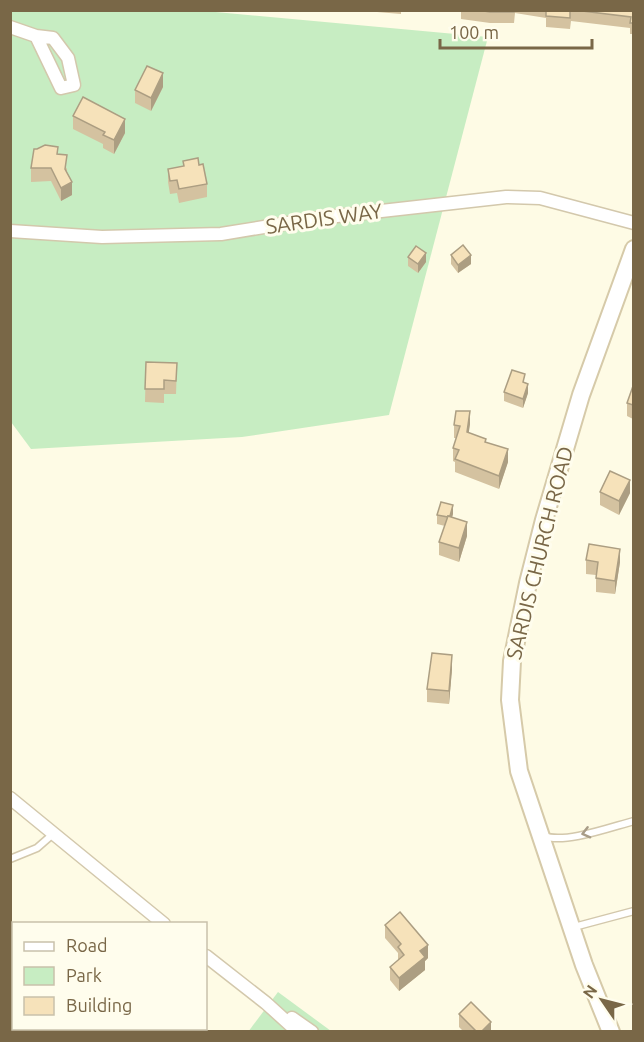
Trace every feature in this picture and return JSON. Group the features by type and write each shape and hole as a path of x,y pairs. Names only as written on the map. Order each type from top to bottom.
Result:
{"street":[{"path":"10,27 36,36"},
{"name":"SARDIS WAY","path":"10,231 102,237 221,234 331,217 506,197 540,198 633,224"},
{"name":"SARDIS CHURCH ROAD","path":"611,1032 584,965 519,771 510,700 512,661 528,583 581,395 633,249"},
{"path":"10,798 162,922"},
{"path":"207,957 266,1002 312,1032"},
{"path":"266,1002 298,1032"}],"lane":[{"path":"539,834 551,838 565,838 633,821"},
{"path":"10,860 37,848 54,834"},
{"path":"571,928 633,911"}],"green space":[{"path":"11,11 205,11 488,37 389,415 242,437 31,449 11,422"},
{"path":"278,992 331,1031 248,1032"}],"building":[{"path":"477,10 514,10 514,12 490,12"},
{"path":"546,10 570,10 570,18 546,16"},
{"path":"574,10 633,10 633,23 630,23 631,17"},
{"path":"147,66 163,73 151,98 135,90"},
{"path":"83,97 125,119 114,140 103,135 105,132 73,116"},
{"path":"45,145 58,147 57,154 67,155 65,169 72,182 61,188 51,168 31,168 34,149"},
{"path":"198,158 199,165 203,164 207,184 179,189 177,180 170,181 168,169 184,166 183,161"},
{"path":"463,245 471,255 458,265 451,255"},
{"path":"416,246 426,253 418,264 408,257"},
{"path":"146,362 177,363 176,381 164,380 164,389 145,389"},
{"path":"512,370 525,374 523,382 528,384 523,399 504,392"},
{"path":"633,386 633,405 627,403"},
{"path":"456,411 470,411 467,432 486,439 485,442 508,449 499,476 455,459 459,450 453,448 460,426 454,425"},
{"path":"610,471 630,480 619,501 600,492"},
{"path":"441,502 453,505 450,516 437,515"},
{"path":"448,516 467,522 459,548 439,542"},
{"path":"589,544 620,549 615,581 596,578 598,562 586,560"},
{"path":"432,653 452,655 449,691 427,689"},
{"path":"400,912 428,945 420,951 425,957 399,978 390,967 404,955 398,947 401,944 385,925"},
{"path":"12,947 12,1022 10,1021 10,948"},
{"path":"471,1002 491,1022 481,1032 477,1032 459,1014"}]}
